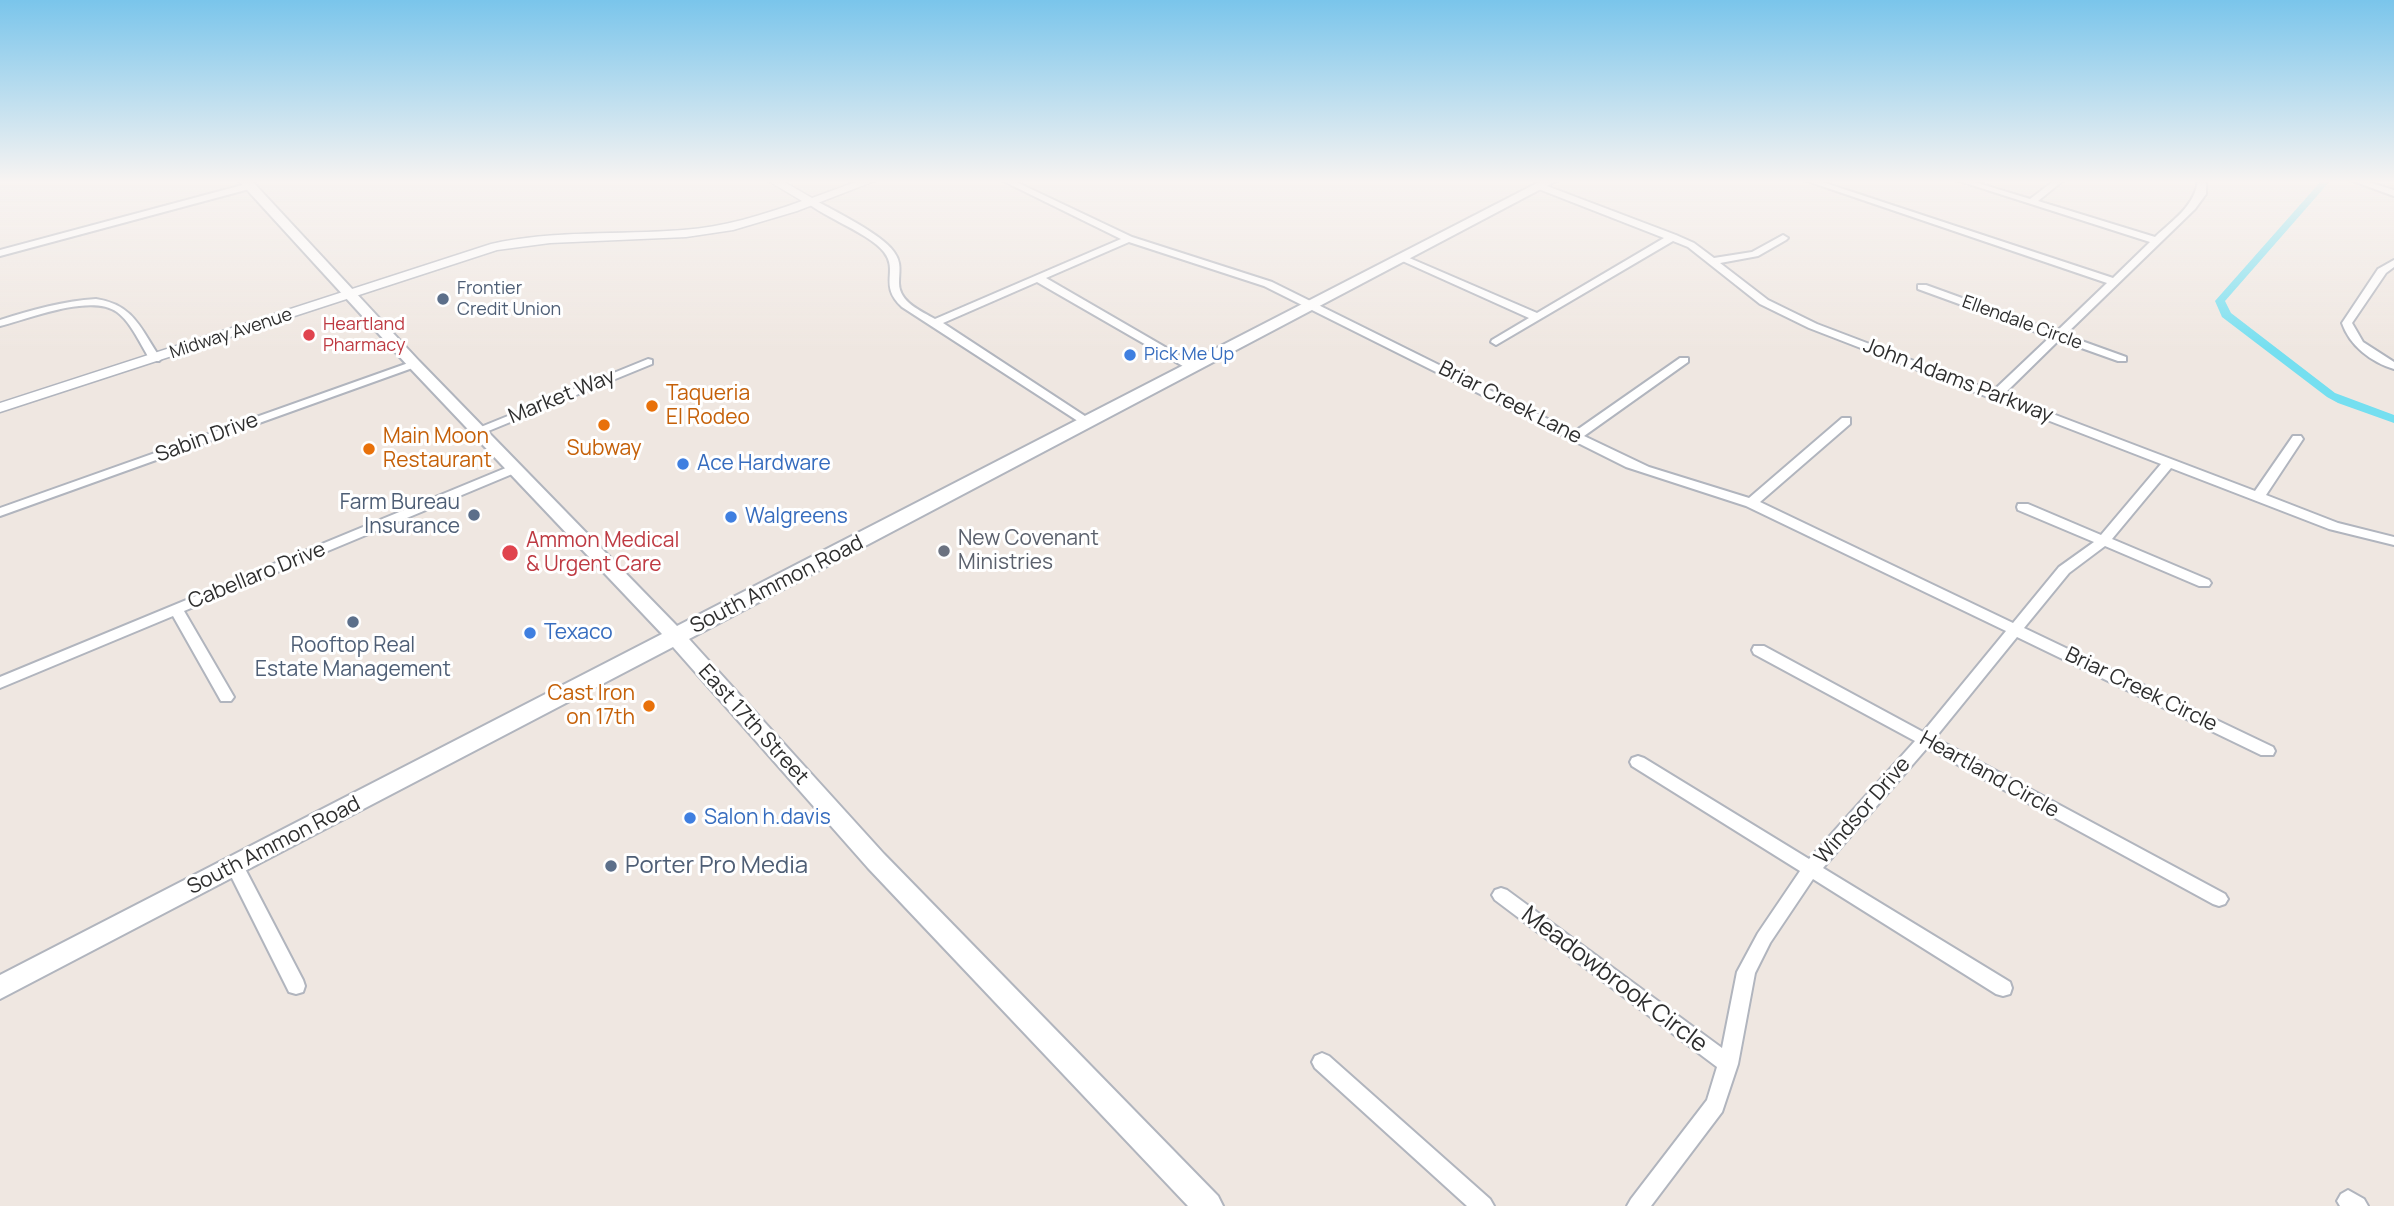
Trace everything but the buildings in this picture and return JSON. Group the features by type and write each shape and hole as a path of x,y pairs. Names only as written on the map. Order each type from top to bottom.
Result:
{"main road":[{"name":"East 17th Street","path":"296,236 513,469 676,637 876,861 1208,1206"},
{"name":"South Ammon Road","path":"0,988 1446,236"}],"street":[{"path":"0,253 59,236"},
{"name":"Midway Avenue","path":"0,408 477,252 523,241 565,236"},
{"path":"869,236 893,254 897,263 894,289 898,296 1088,422"},
{"name":"Briar Creek Lane","path":"1123,236 1221,267 1313,305 1656,475 1751,503 2015,630"},
{"path":"1978,236 2113,281"},
{"path":"2141,236 2156,241"},
{"path":"1996,396 2161,236"},
{"path":"1496,342 1674,237"},
{"name":"John Adams Parkway","path":"1674,237 1715,261 1764,302 1779,310 2334,526 2394,541"},
{"path":"1715,261 1755,254 1783,237"},
{"path":"935,323 1129,239"},
{"path":"1403,259 1538,318"},
{"path":"2394,263 2382,271 2347,323 2356,341 2370,353 2394,366"},
{"path":"1038,278 1192,367"},
{"name":"Ellendale Circle","path":"1922,287 2122,359"},
{"path":"0,323 67,305 111,304 120,309 155,359"},
{"path":"1576,436 1684,360"},
{"name":"Market Way","path":"477,430 648,362"},
{"name":"Sabin Drive","path":"0,512 414,364"},
{"path":"1751,503 1846,421"},
{"path":"2258,497 2297,439"},
{"name":"Windsor Drive","path":"1638,1206 1715,1105 1728,1064 1746,972 1764,938 1811,869 1925,740 2064,570 2103,541 2168,463"},
{"name":"Cabellaro Drive","path":"0,683 513,469"},
{"path":"2023,506 2204,583"},
{"path":"176,609 226,697"},
{"name":"Briar Creek Circle","path":"2015,630 2267,751"},
{"name":"Heartland Circle","path":"1759,650 2219,899"},
{"path":"1638,762 2003,988"},
{"path":"235,866 296,986"},
{"name":"Meadowbrook Circle","path":"1501,895 1728,1064"},
{"path":"1322,1062 1483,1206"}],"waterway":[{"path":"2277,236 2220,301 2226,315 2331,395 2394,419"}],"place":[{"name":"Frontier Credit Union","path":"443,299"},
{"name":"Heartland Pharmacy","path":"309,335"},
{"name":"Pick Me Up","path":"1130,355"},
{"name":"Taqueria El Rodeo","path":"652,406"},
{"name":"Subway","path":"604,425"},
{"name":"Main Moon Restaurant","path":"369,449"},
{"name":"Ace Hardware","path":"683,464"},
{"name":"Farm Bureau Insurance","path":"474,515"},
{"name":"Walgreens","path":"731,517"},
{"name":"New Covenant Ministries","path":"944,551"},
{"name":"Ammon Medical & Urgent Care","path":"510,553"},
{"name":"Rooftop Real Estate Management","path":"353,622"},
{"name":"Texaco","path":"530,633"},
{"name":"Cast Iron on 17th","path":"649,706"},
{"name":"Salon h.davis","path":"690,818"},
{"name":"Porter Pro Media","path":"611,866"}]}
